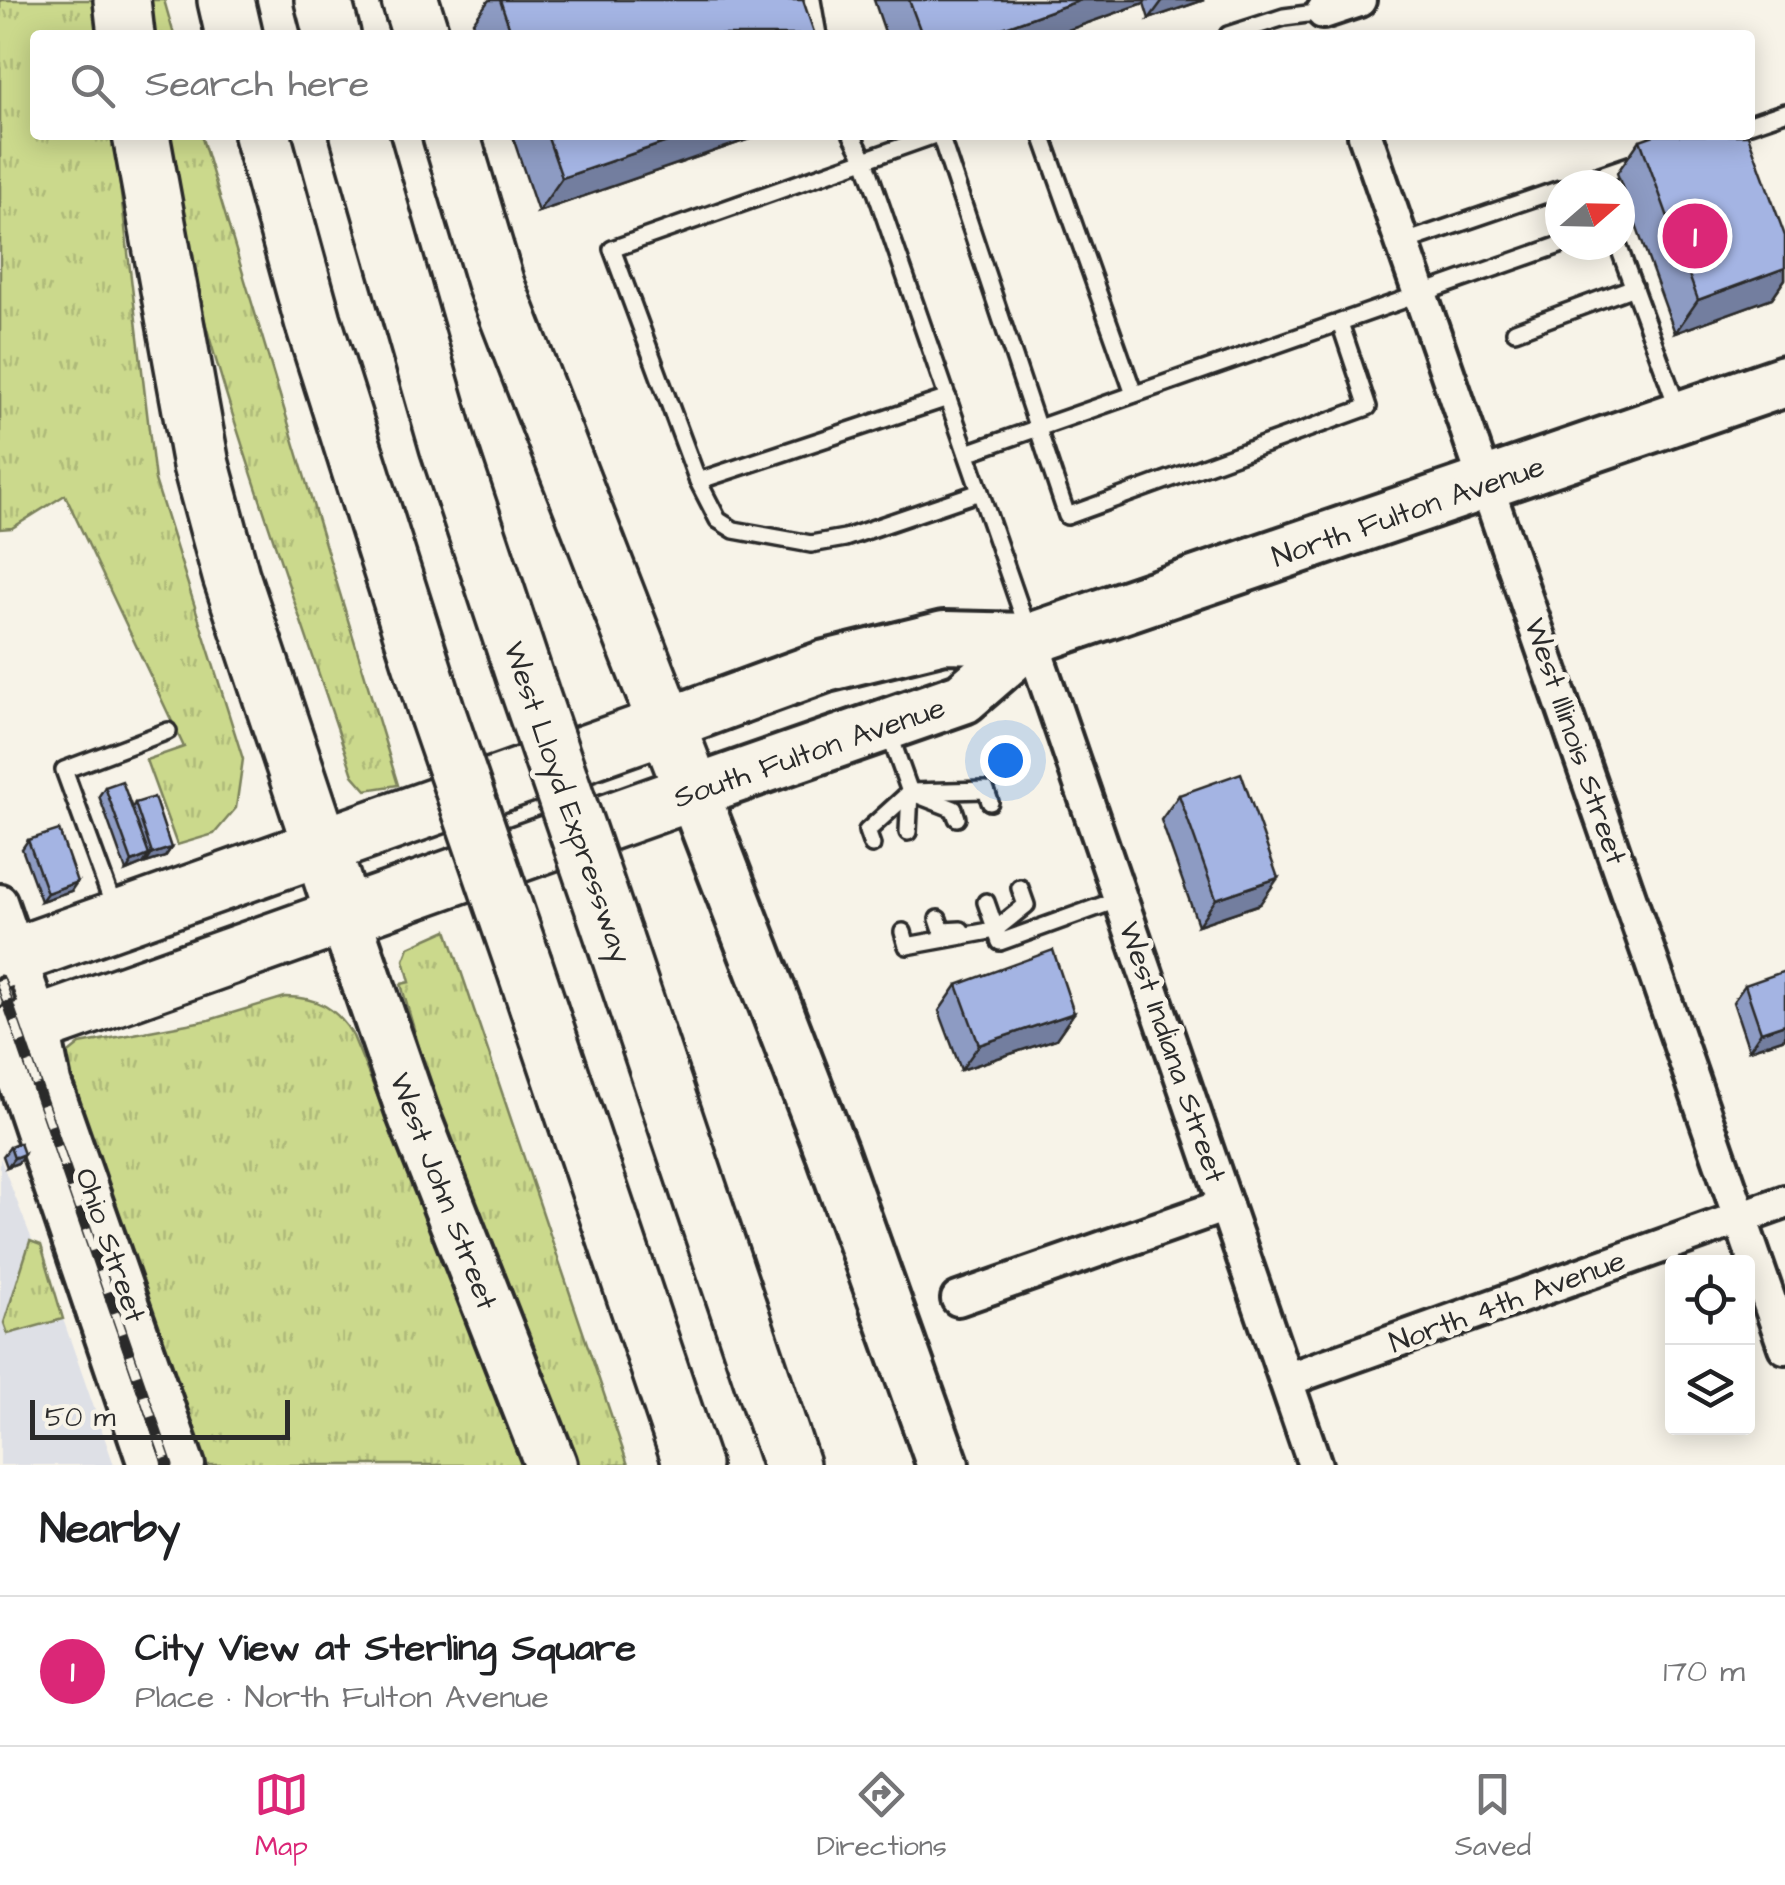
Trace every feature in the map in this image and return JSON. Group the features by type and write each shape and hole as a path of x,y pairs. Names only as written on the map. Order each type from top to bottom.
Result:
{"highway":[{"path":"122,0 125,30"},
{"path":"226,0 233,30"},
{"path":"322,0 331,30"},
{"path":"410,0 419,30"},
{"path":"142,140 201,465 231,576 344,915"},
{"path":"263,140 313,322 438,713 692,1465"},
{"name":"West Lloyd Expressway","path":"360,140 448,446 791,1465"},
{"path":"452,140 496,285 692,792"},
{"path":"10,958 664,725"},
{"name":"South Fulton Avenue","path":"11,1034 692,792"}],"main road":[{"name":"North Fulton Avenue","path":"1031,639 1785,380"},
{"path":"664,725 826,666 944,637 1031,639"},
{"name":"South Fulton Avenue","path":"692,792 963,698 1031,639"},
{"path":"692,792 818,1117 943,1465"},
{"name":"West John Street","path":"344,915 412,1114 551,1465"}],"street":[{"path":"1324,16 1359,0"},
{"name":"West Illinois Street","path":"1367,140 1785,1347"},
{"name":"West Indiana Street","path":"1031,639 1315,1465"},
{"path":"0,901 10,958 11,1034"},
{"name":"Ohio Street","path":"11,1034 145,1465"},
{"name":"Ohio Street","path":"11,1034 54,1082 188,1465"},
{"name":"North 4th Avenue","path":"1286,1380 1785,1202"},
{"path":"958,1300 1226,1205"}],"lane":[{"path":"812,0 817,30"},
{"path":"1244,30 1284,17 1324,16"},
{"path":"1755,122 1785,112"},
{"path":"855,140 865,160 1031,639"},
{"path":"923,140 612,249 698,481 718,520 734,530 812,544 845,538 980,492"},
{"path":"939,140 1040,427 1067,516 1368,407 1340,323"},
{"path":"1044,140 1134,394"},
{"path":"1616,170 1663,154"},
{"path":"1402,242 1545,194"},
{"path":"967,453 1545,250"},
{"path":"1624,260 1681,417"},
{"path":"1515,331 1634,287"},
{"path":"698,481 948,398"},
{"path":"886,724 910,792 908,832"},
{"path":"118,918 64,770 168,731"},
{"path":"872,845 867,831 910,792 986,790 990,802"},
{"path":"910,792 954,810 957,818"},
{"path":"903,932 907,946 995,930 1026,905 1020,888"},
{"path":"986,902 1000,942 1120,899"},
{"path":"938,919 942,931 995,930"}],"shaded area":[{"path":"0,1158 63,1319 114,1465 0,1465"}],"green space":[{"path":"0,0 97,0 100,30 30,30 30,140 115,140 155,480 243,759 236,808 214,834 177,845 146,760 184,747 65,495 12,528 0,529"},
{"path":"139,0 164,0 173,30 142,30"},
{"path":"160,140 203,140 398,785 366,790 353,775 221,378"},
{"path":"447,930 628,1465 579,1465 473,1209 436,1106 401,984 410,982 404,960 409,947"},
{"path":"285,997 325,1006 353,1036 529,1465 199,1465 60,1060 80,1044 209,1020"},
{"path":"30,1241 41,1245 63,1319 8,1334 4,1323"}],"building":[{"path":"500,0 803,0 813,30 510,30"},
{"path":"909,0 1081,0 997,30 920,30"},
{"path":"549,140 672,140 562,178"},
{"path":"1640,140 1750,140 1785,236 1785,268 1698,300"},
{"path":"1241,773 1278,878 1216,899 1179,795"},
{"path":"122,781 149,855 132,862 105,787"},
{"path":"154,797 171,848 152,854 135,803"},
{"path":"59,830 77,882 47,893 28,840"},
{"path":"1053,950 1074,1013 979,1045 957,985"},
{"path":"1785,971 1785,1024 1761,1032 1745,985"},
{"path":"20,1143 24,1154 14,1158 10,1147"}],"railway":[{"path":"0,980 168,1465"}],"place":[{"name":"City View at Sterling Square","path":"1695,236"}]}
